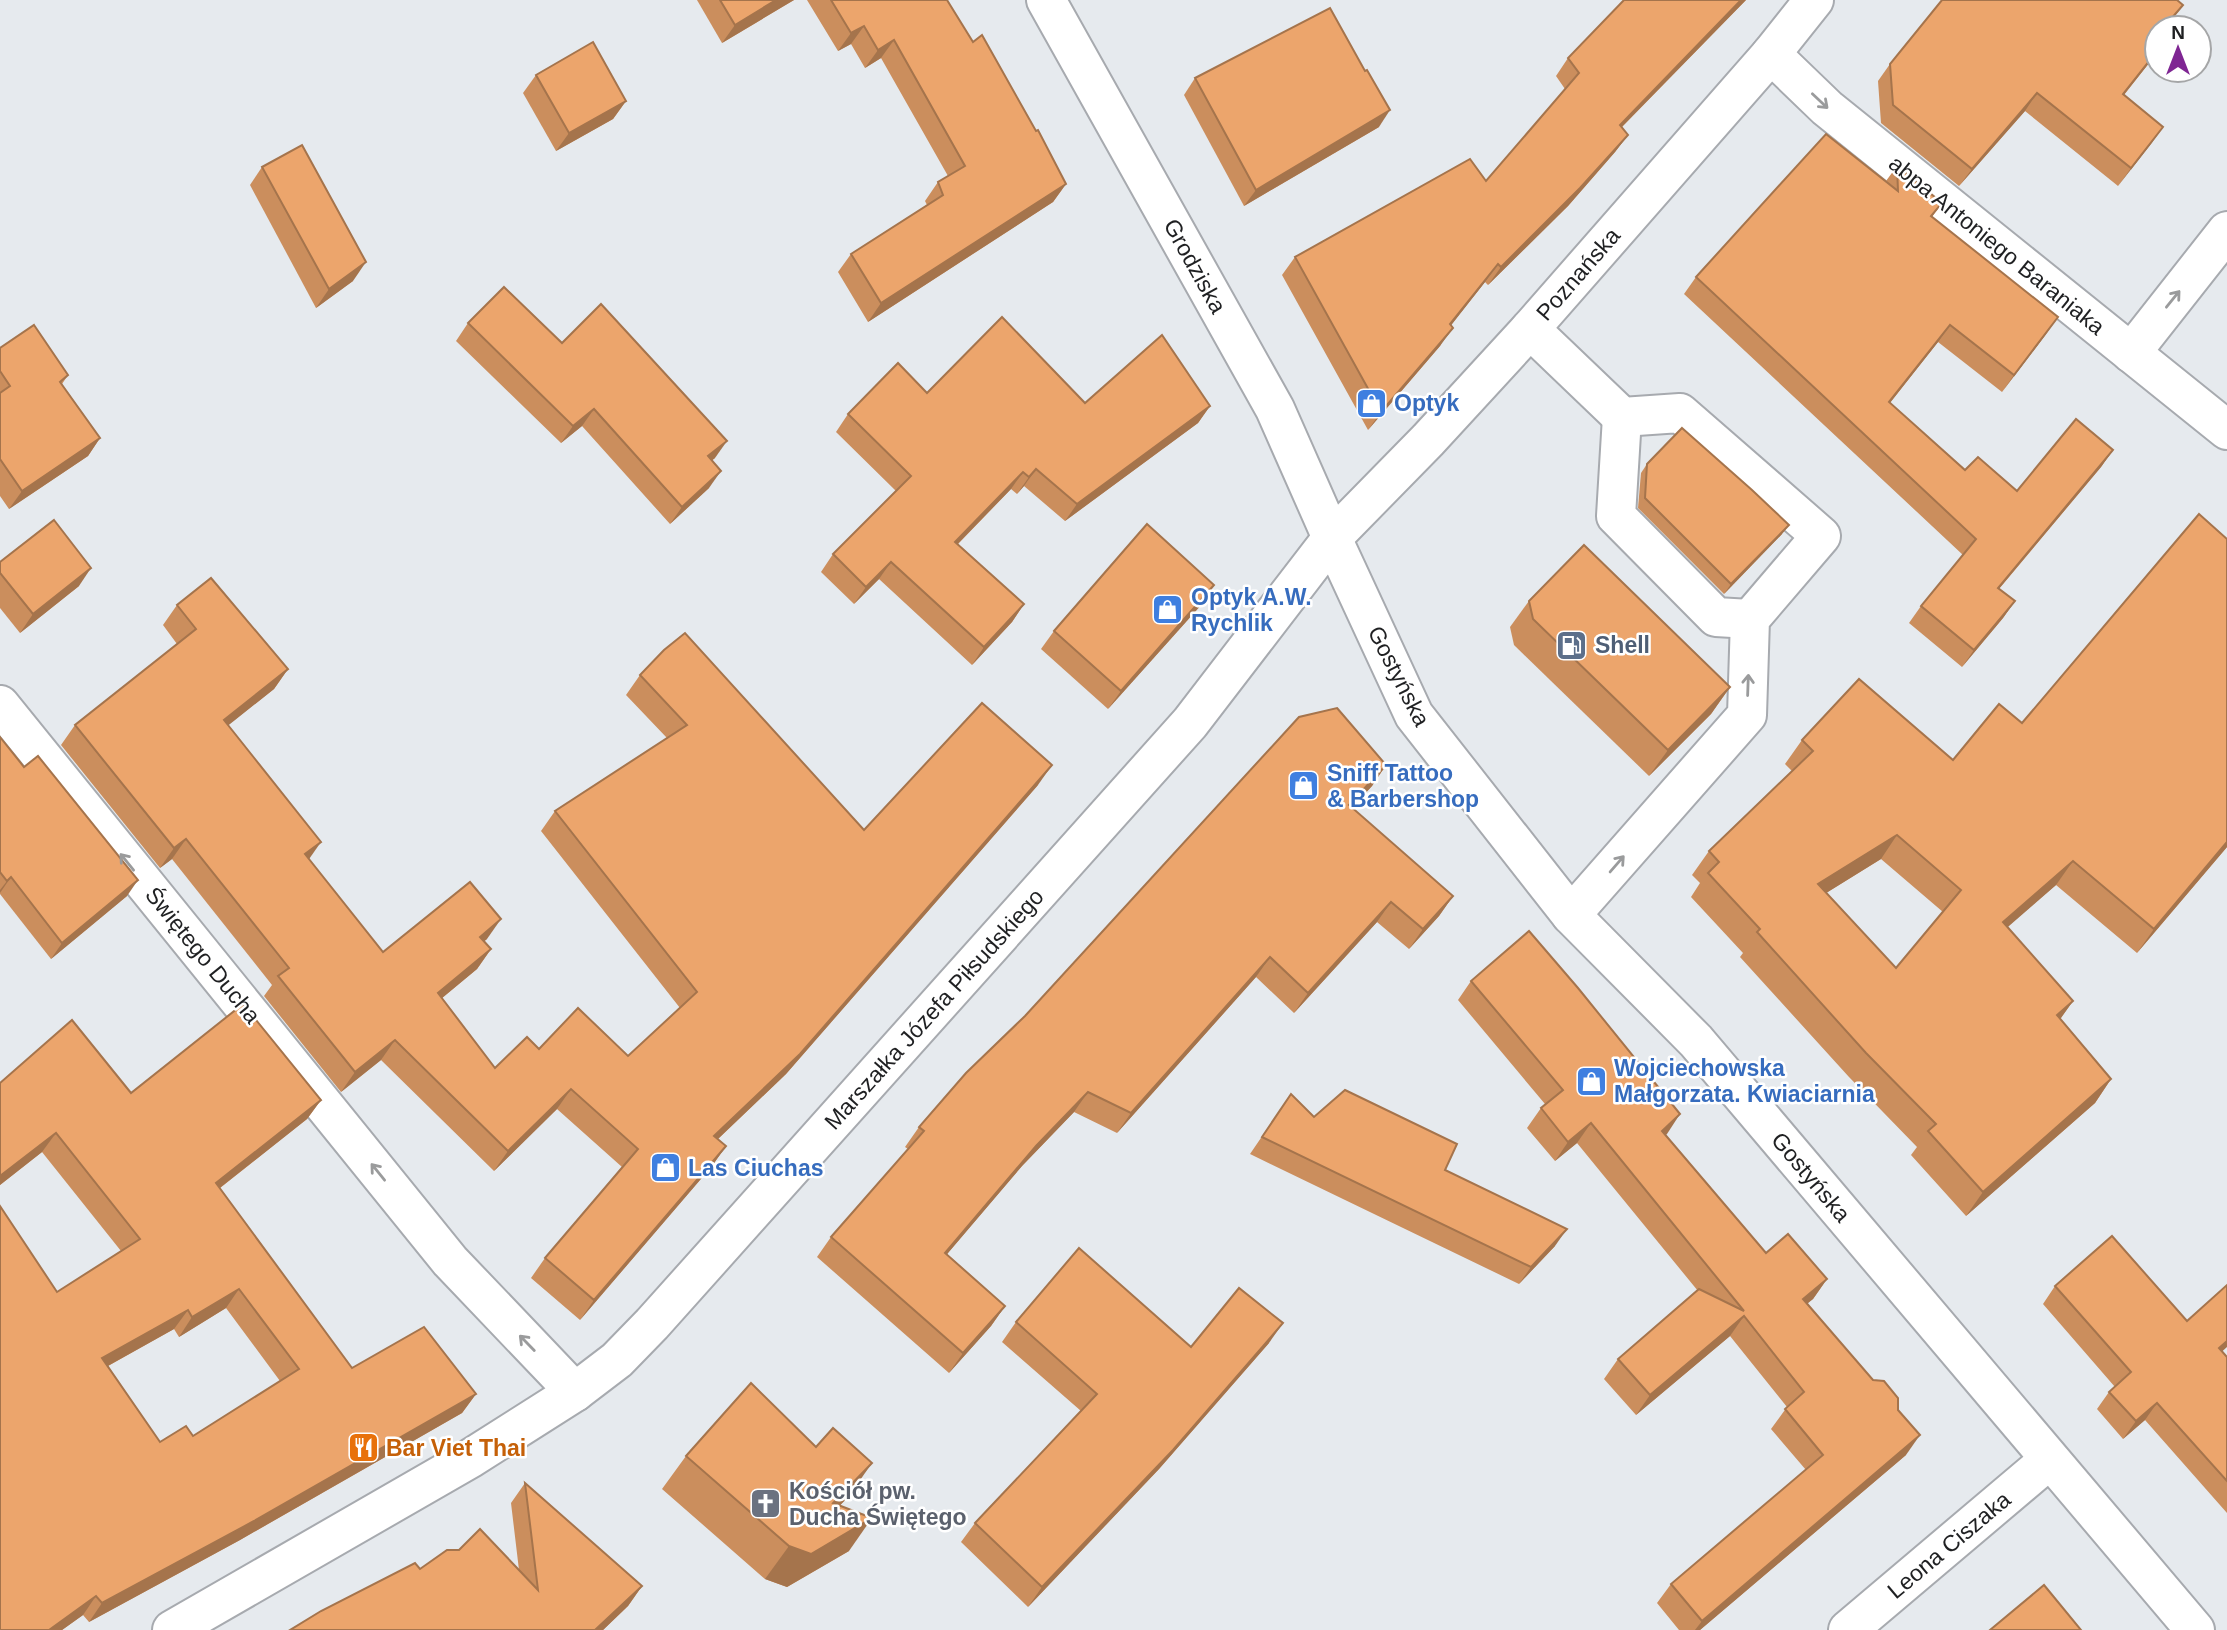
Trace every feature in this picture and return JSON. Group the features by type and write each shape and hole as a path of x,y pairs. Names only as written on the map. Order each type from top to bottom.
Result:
{"street":[{"name":"Grodziska","path":"1046,0 1275,409 1332,538"},
{"name":"Poznańska","path":"1332,538 1429,440 1530,329 1771,54 1814,0"},
{"name":"abpa Antoniego Baraniaka","path":"1771,54 1827,108 2227,430"},
{"path":"2130,352 2227,232"},
{"path":"1530,329 1622,417 1680,412 1821,536 1750,619 1747,715 1571,915"},
{"path":"1622,417 1616,516 1716,617 1750,619"},
{"name":"Gostyńska","path":"1332,538 1414,715 1571,915 1696,1041 2195,1630"},
{"name":"Marszałka Józefa Piłsudskiego","path":"172,1630 471,1458 575,1392 617,1360 1190,723 1332,538"},
{"name":"Świętego Ducha","path":"0,705 450,1261 575,1392"},
{"name":"Leona Ciszaka","path":"1848,1630 2049,1460"}],"building":[{"path":"720,0 776,0 735,25"},
{"path":"831,0 947,0 973,42 982,35 1036,131 1038,130 1066,184 881,303 851,254 943,195 938,182 965,166 894,40 878,50 864,26 851,33"},
{"path":"1624,0 1741,0 1620,125 1628,135 1580,188 1501,267 1498,264 1450,324 1453,328 1381,412 1295,257 1470,159 1486,181 1579,73 1568,58"},
{"path":"1942,0 2177,0 2183,5 2175,14 2143,14 2143,69 2123,94 2163,127 2131,168 2037,93 1972,169 1893,105 1890,64"},
{"path":"1330,8 1390,110 1256,190 1195,78"},
{"path":"593,42 626,101 569,133 536,75"},
{"path":"1826,134 1898,191 1897,166 1942,203 1931,216 2058,317 2014,375 1950,325 1889,402 1965,470 1978,457 2017,491 2076,419 2113,450 1998,588 2015,601 1974,650 1921,606 1976,539 1696,277"},
{"path":"302,145 366,262 329,289 262,167"},
{"path":"504,287 562,343 601,304 727,441 708,456 721,471 682,507 594,409 573,426 468,323"},
{"path":"1002,317 1085,403 1162,335 1210,406 1077,504 1036,469 1029,477 1023,472 955,542 1024,604 984,647 891,562 866,587 833,554 911,476 848,414 898,363 927,393"},
{"path":"34,325 68,375 60,382 100,438 22,491 0,459 0,393 10,386 0,371 0,348"},
{"path":"1682,428 1789,525 1731,584 1645,498 1647,464"},
{"path":"2199,514 2227,539 2227,842 2154,929 2073,861 2003,922 2073,1001 2057,1015 2111,1079 1983,1192 1928,1131 1936,1124 1866,1053 1757,932 1760,929 1708,873 1719,862 1709,851 1813,751 1802,740 1859,679 1953,760 1999,704 2022,723","holes":["1897,835 1961,890 1896,968 1818,884"]},
{"path":"54,520 91,568 33,614 0,573 0,562"},
{"path":"1147,524 1214,585 1121,691 1054,631"},
{"path":"1584,545 1730,687 1668,750 1533,619 1529,601"},
{"path":"211,578 288,669 224,720 321,842 305,854 383,952 470,882 501,919 480,937 491,949 438,993 495,1068 527,1037 539,1049 578,1008 628,1056 697,992 555,811 687,725 640,675 685,633 864,830 982,703 1052,765 800,1054 714,1136 726,1146 594,1300 545,1258 638,1149 571,1089 508,1151 395,1040 355,1072 278,976 289,968 186,839 174,848 75,725 196,629 177,605"},
{"path":"1337,708 1386,765 1349,805 1453,896 1423,929 1391,902 1308,993 1270,957 1131,1113 1088,1092 1036,1146 945,1253 1005,1306 963,1353 831,1237 924,1131 919,1127 966,1073 1025,1016 1299,717"},
{"path":"0,737 24,767 38,756 138,880 62,943 11,877 7,881 0,872"},
{"path":"1529,931 1680,1114 1662,1131 1766,1253 1788,1234 1827,1279 1803,1299 1873,1380 1884,1381 1898,1398 1898,1410 1920,1435 1702,1621 1671,1584 1823,1455 1785,1409 1804,1392 1744,1316 1650,1395 1618,1359 1699,1289 1744,1311 1591,1123 1568,1142 1541,1108 1563,1090 1471,981"},
{"path":"243,1004 321,1100 216,1183 352,1368 424,1327 476,1394 254,1521 102,1603 96,1596 49,1630 0,1630 0,1206 57,1292 140,1239 56,1133 0,1176 0,1083 72,1020 131,1093","holes":["239,1289 299,1369 193,1436 186,1426 160,1442 102,1358 188,1310 192,1317"]},
{"path":"1345,1090 1457,1144 1445,1170 1567,1229 1531,1267 1262,1137 1291,1094 1314,1117"},
{"path":"2112,1236 2187,1321 2227,1285 2227,1341 2219,1348 2227,1357 2227,1481 2157,1403 2136,1421 2109,1392 2131,1372 2055,1286"},
{"path":"1079,1248 1191,1347 1239,1288 1283,1323 1173,1450 1042,1587 975,1523 1097,1394 1016,1322"},
{"path":"751,1383 816,1447 833,1428 872,1463 833,1503 872,1518 811,1554 789,1546 686,1456"},
{"path":"525,1483 642,1586 595,1630 290,1630 321,1611 415,1563 420,1569 447,1550 459,1550 480,1529 538,1590"},
{"path":"2044,1585 2081,1630 1990,1630"}],"place":[{"name":"Optyk","path":"1371,403"},
{"name":"Optyk A.W. Rychlik","path":"1168,610"},
{"name":"Shell","path":"1572,645"},
{"name":"Sniff Tattoo & Barbershop","path":"1304,786"},
{"name":"Wojciechowska Małgorzata. Kwiaciarnia","path":"1591,1081"},
{"name":"Las Ciuchas","path":"665,1168"},
{"name":"Bar Viet Thai","path":"363,1448"},
{"name":"Kościół pw. Ducha Świętego","path":"766,1504"}]}
